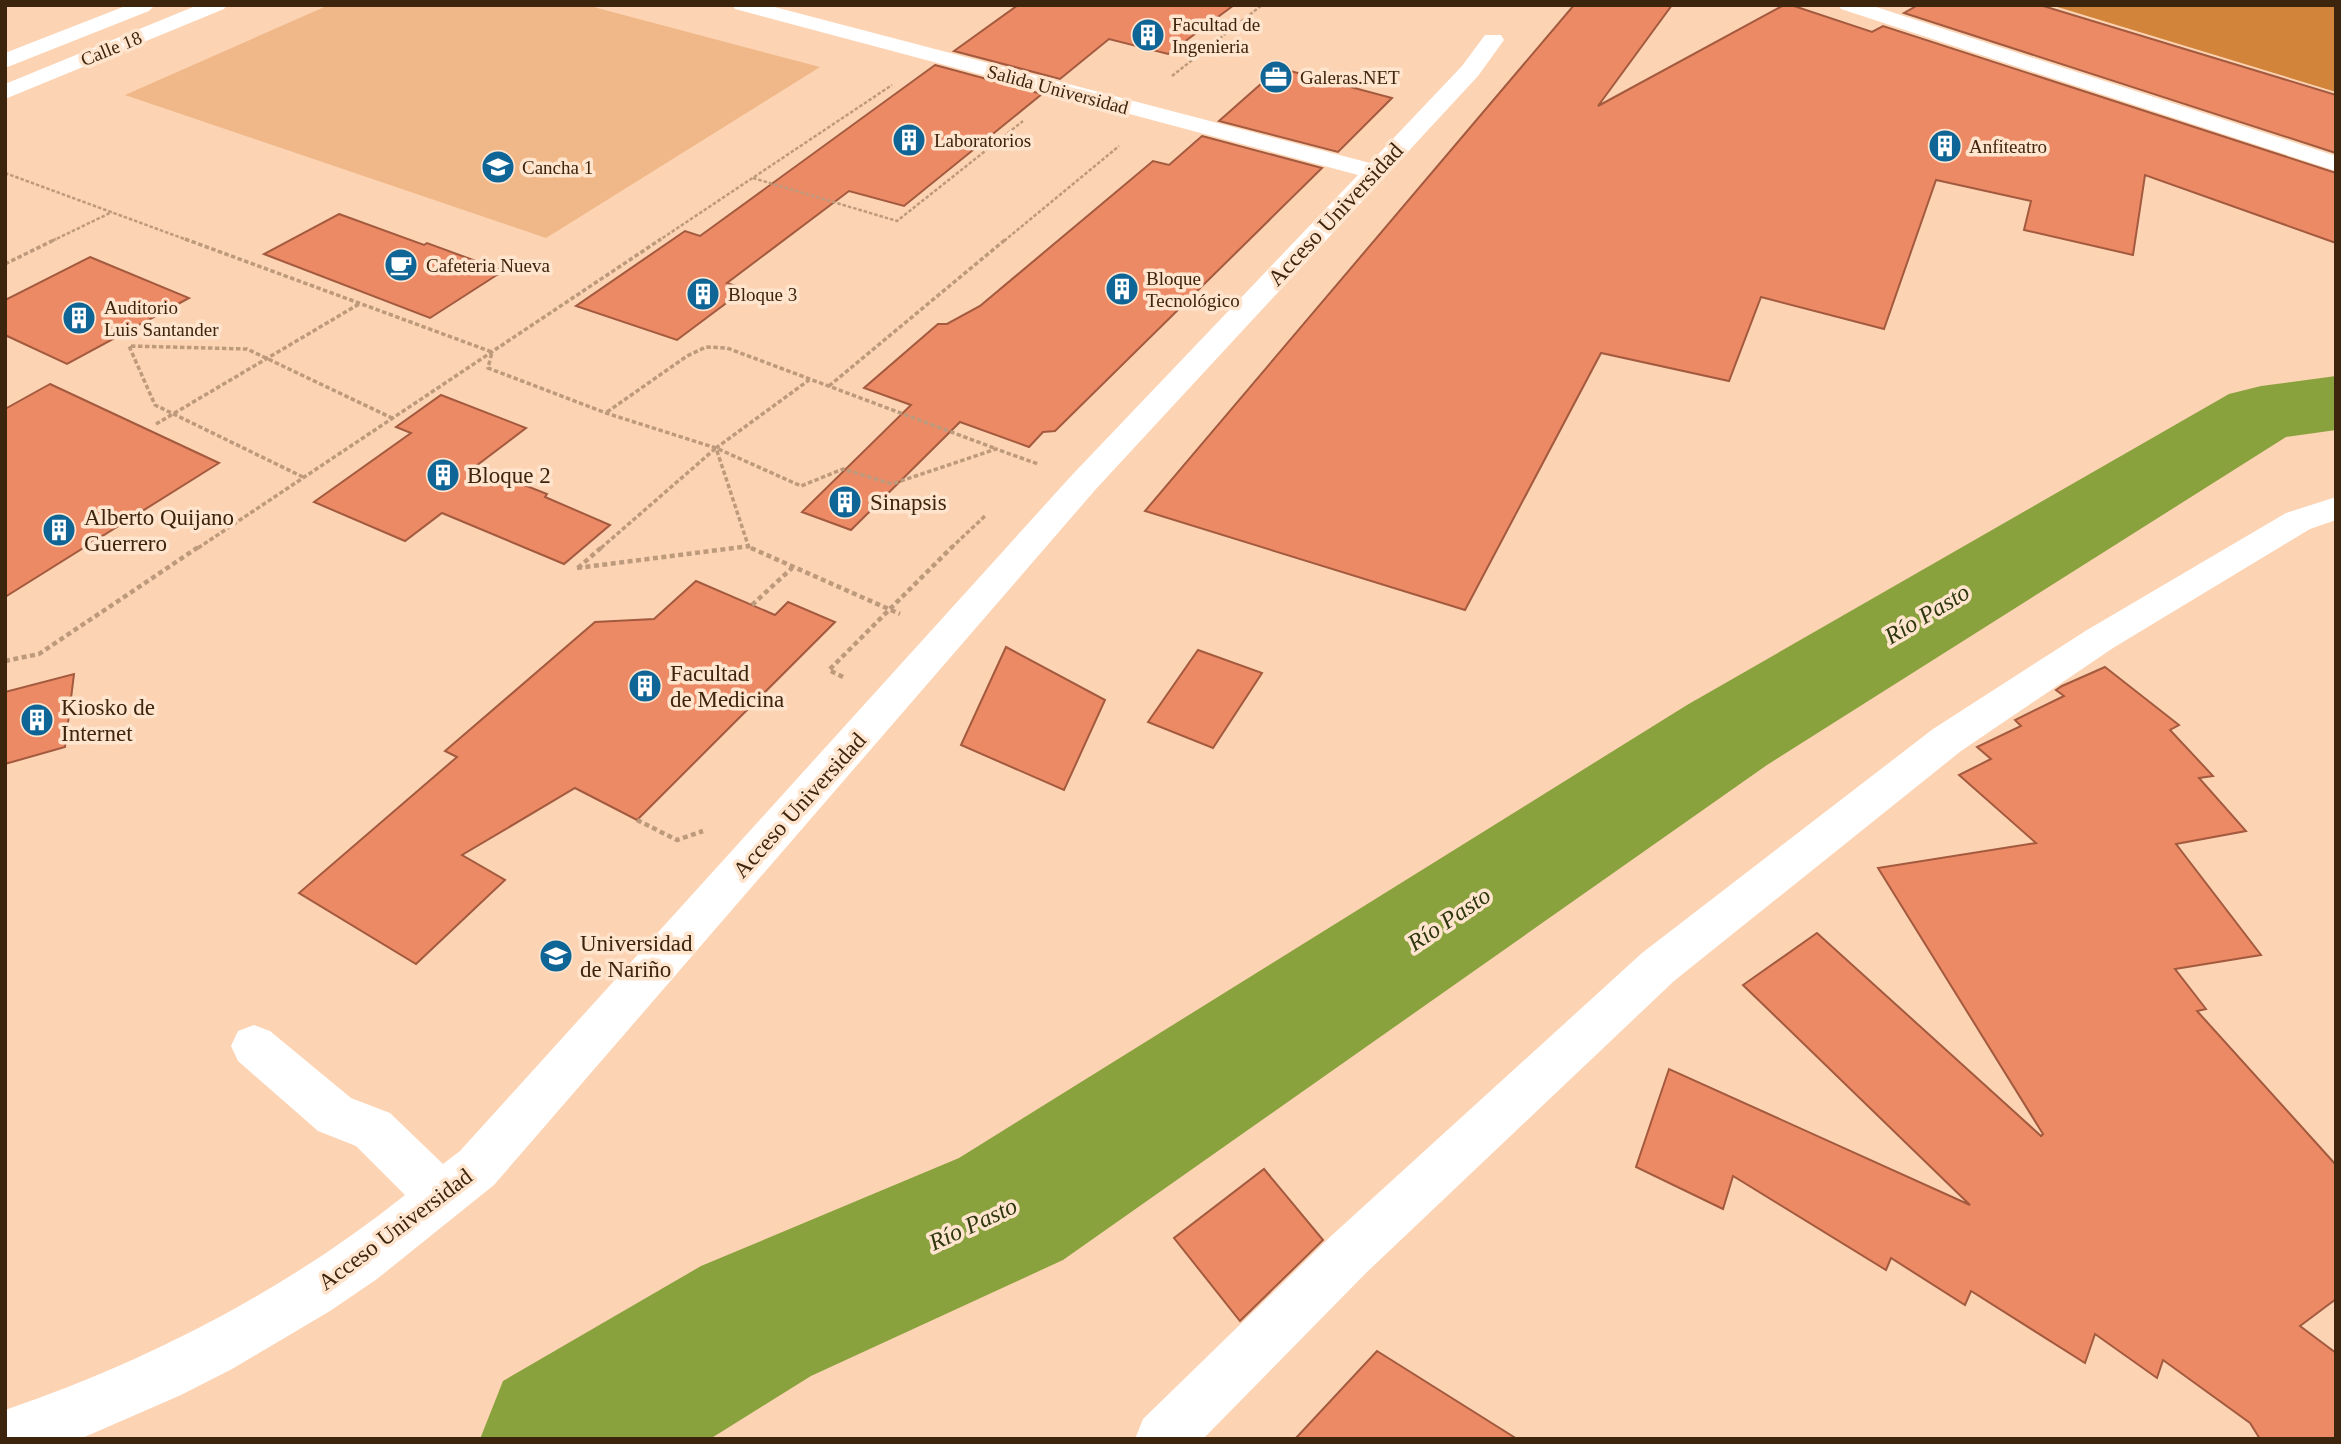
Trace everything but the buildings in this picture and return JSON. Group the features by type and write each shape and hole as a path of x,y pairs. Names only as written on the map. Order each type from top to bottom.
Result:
{"street":[{"name":"Calle 18","path":"5,61 148,5"},
{"name":"Calle 18","path":"5,92 217,5"},
{"name":"Salida Universidad","path":"742,5 1374,172"},
{"path":"1849,5 2336,164"},
{"name":"Acceso Universidad","path":"5,1438 135,1388 231,1340 321,1286 403,1228 440,1195 477,1168 1084,482 1470,71 1493,40"},
{"path":"1163,1439 1348,1255 1658,967 1947,740 2100,639 2298,521 2336,508"},
{"path":"254,1046 335,1115 373,1129 440,1195"}],"path":[{"path":"1132,108 1262,5"},
{"path":"5,661 39,654 935,56"},
{"path":"752,178 897,221 1062,90"},
{"path":"829,386 1156,114"},
{"path":"5,173 492,352"},
{"path":"5,264 112,212"},
{"path":"156,424 359,304"},
{"path":"304,477 155,405 130,346 247,349 392,418"},
{"path":"606,413 687,356 706,347 727,348 1039,465 1029,474"},
{"path":"492,352 488,368 606,413 716,448 801,486 843,469 892,484 996,449"},
{"path":"810,380 716,448 577,568 751,548 950,634"},
{"path":"716,448 751,548"},
{"path":"852,682 829,670 888,609 989,513"},
{"path":"752,605 792,568"},
{"path":"637,820 677,840 714,827"}],"shaded area":[{"name":"Cancha 1","path":"329,5 586,5 820,67 546,238 125,95"},
{"path":"2051,5 2336,5 2336,92"}],"waterway":[{"name":"Río Pasto","path":"561,1439 756,1321 1011,1209 1727,735 2261,413 2336,403"}],"place":[{"name":"Facultad de Ingenieria","path":"1148,35"},
{"name":"Galeras.NET","path":"1276,77"},
{"name":"Laboratorios","path":"909,140"},
{"name":"Anfiteatro","path":"1945,146"},
{"name":"Cancha 1","path":"498,167"},
{"name":"Cafeteria Nueva","path":"401,265"},
{"name":"Bloque Tecnológico","path":"1122,289"},
{"name":"Bloque 3","path":"703,294"},
{"name":"Auditorio Luis Santander","path":"79,318"},
{"name":"Bloque 2","path":"443,475"},
{"name":"Sinapsis","path":"845,502"},
{"name":"Alberto Quijano Guerrero","path":"59,530"},
{"name":"Facultad de Medicina","path":"645,686"},
{"name":"Kiosko de Internet","path":"37,720"},
{"name":"Universidad de Nariño","path":"556,956"}]}
